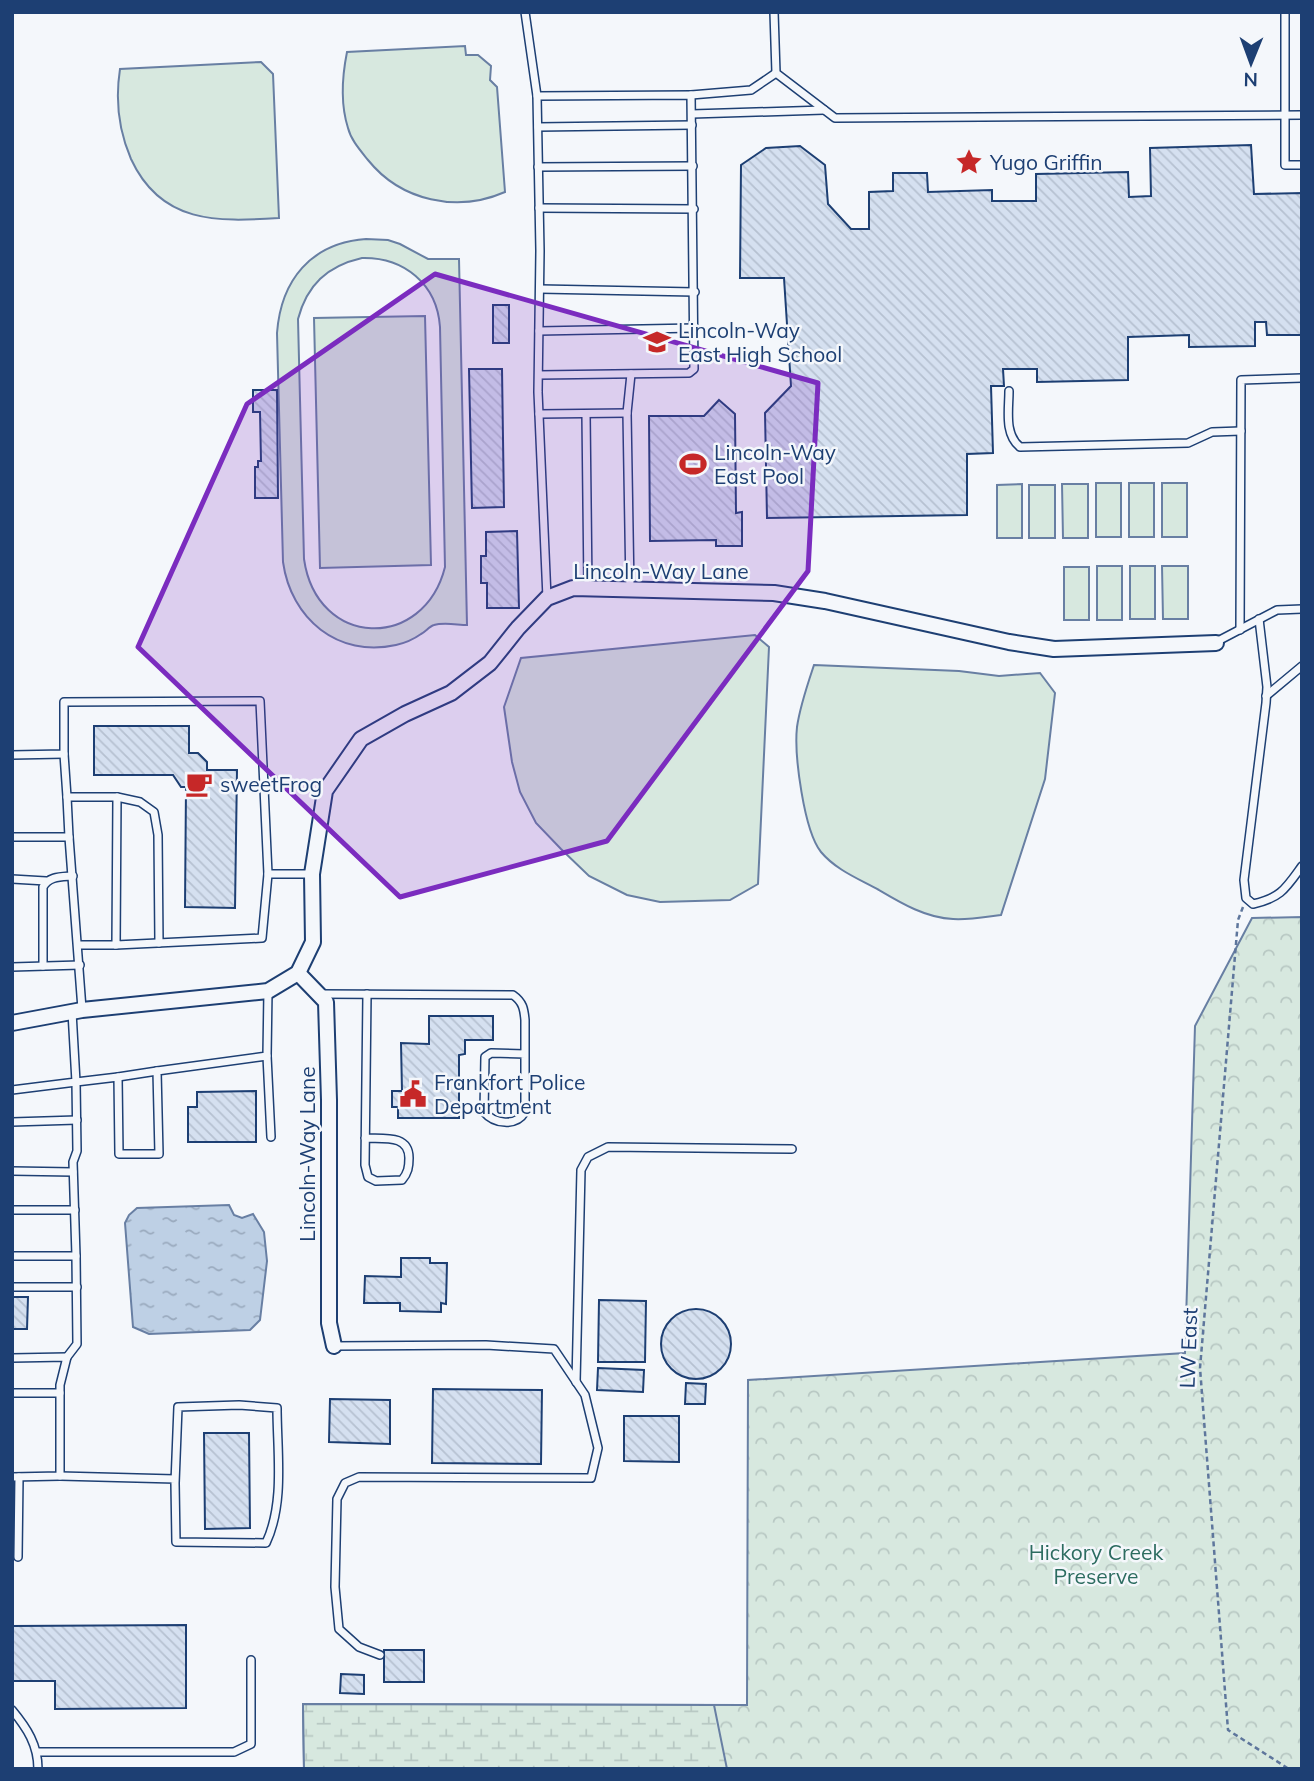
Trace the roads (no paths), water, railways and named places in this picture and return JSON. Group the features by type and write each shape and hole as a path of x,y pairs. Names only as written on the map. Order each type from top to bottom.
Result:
{"street":[{"name":"Lincoln-Way Lane","path":"334,1346 329,1323 326,1002 298,973 313,942 312,874 325,791 361,739 405,713 451,694 491,663 518,628 547,598 573,588 774,593 825,601 1009,642 1054,649 1216,643"},
{"path":"12,1023 77,1011 268,991 298,973"}],"lane":[{"path":"525,12 537,96 539,414 547,598"},
{"path":"774,12 776,73"},
{"path":"1285,12 1285,165 1302,165"},
{"path":"537,96 691,95 751,90 776,73"},
{"path":"776,73 835,118 1302,115"},
{"path":"539,375 689,373 694,369 691,95"},
{"path":"692,114 824,110"},
{"path":"538,127 692,125"},
{"path":"538,167 693,166"},
{"path":"539,208 694,209"},
{"path":"540,289 695,292"},
{"path":"540,331 695,328"},
{"path":"630,589 627,413 631,374"},
{"path":"1240,629 1241,380 1302,378"},
{"path":"1009,391 1009,429 1012,440 1020,447 1188,443 1212,432 1241,431"},
{"path":"539,414 627,413"},
{"path":"586,414 588,589"},
{"path":"1216,643 1276,610 1302,609"},
{"path":"1259,619 1266,696 1244,880 1247,898 1254,904 1272,900 1286,888 1302,866"},
{"path":"1266,696 1302,666"},
{"path":"60,1476 60,1393 67,1357 77,1344 73,1162 77,1151 77,1011 80,965 66,797 64,702 260,701 268,874 262,938 79,945"},
{"path":"12,755 64,754"},
{"path":"66,797 117,797 140,802 154,813 158,835 159,943"},
{"path":"116,945 117,797"},
{"path":"12,836 69,837"},
{"path":"268,874 312,874"},
{"path":"12,879 46,881 72,876"},
{"path":"43,966 42,895 46,881"},
{"path":"12,967 80,965"},
{"path":"268,991 267,1056 271,1137"},
{"path":"318,994 513,995 520,1000 524,1009 525,1054 526,1112 512,1122 490,1119 484,1112 483,1102 485,1057 491,1053 525,1054"},
{"path":"365,1138 400,1140 406,1144 409,1150 408,1169 402,1180 376,1181 365,1172 365,1138 367,994"},
{"path":"12,1090 267,1056"},
{"path":"118,1077 120,1154 159,1153 157,1071"},
{"path":"12,1122 76,1120"},
{"path":"576,1382 581,1170 588,1157 608,1147 792,1149"},
{"path":"12,1171 73,1172"},
{"path":"12,1210 75,1210"},
{"path":"12,1256 76,1256"},
{"path":"12,1287 77,1287"},
{"path":"334,1346 486,1345 554,1349 585,1395 598,1448 591,1478 359,1477 345,1483 337,1499 335,1587 339,1629 359,1647 380,1655"},
{"path":"12,1358 67,1357"},
{"path":"12,1393 60,1393"},
{"path":"18,1558 15,1477 174,1479 176,1542 266,1543 272,1530 277,1503 277,1408 239,1405 178,1407 175,1483"},
{"path":"38,1752 234,1752 251,1744 251,1660"},
{"path":"12,1710 30,1734 38,1752 38,1769"}],"water":[{"path":"229,1205 234,1215 242,1218 253,1214 264,1232 267,1261 260,1320 250,1330 149,1334 133,1327 125,1223 129,1215 137,1208"}],"place":[{"name":"Yugo Griffin","path":"969,162"},
{"name":"Lincoln-Way East High School","path":"657,342"},
{"name":"Lincoln-Way East Pool","path":"693,464"},
{"name":"sweetFrog","path":"199,784"},
{"name":"Frankfort Police Department","path":"413,1094"}],"park label":[{"name":"Hickory Creek Preserve","path":"1096,1564"}]}
